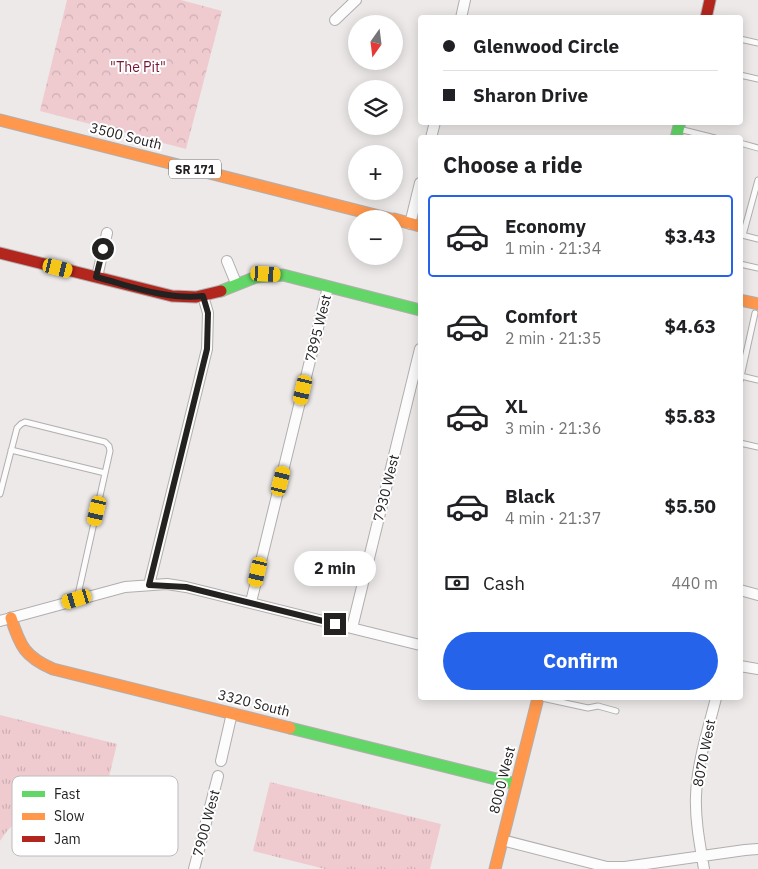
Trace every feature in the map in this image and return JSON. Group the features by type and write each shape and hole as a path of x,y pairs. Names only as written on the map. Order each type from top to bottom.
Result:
{"street":[{"path":"335,20 356,0"},
{"path":"461,15 465,0"},
{"path":"707,15 710,0"},
{"name":"3500 South","path":"0,120 356,210"},
{"path":"415,225 418,200"},
{"path":"96,277 107,232"},
{"path":"0,253 172,296 187,298 203,296 219,292 249,278 266,274 283,275 418,310"},
{"path":"227,261 236,283"},
{"name":"7895 West","path":"251,602 328,287"},
{"path":"149,585 207,349 208,313 203,296"},
{"path":"743,302 757,310"},
{"path":"743,311 757,310"},
{"name":"7930 West","path":"352,628 418,357"},
{"path":"6,620 125,586 186,587 418,644"},
{"path":"743,591 758,595"},
{"name":"3320 South","path":"6,620 28,656 37,663 53,670 516,784"},
{"path":"743,666 758,669"},
{"name":"8000 West","path":"495,869 537,700"},
{"name":"8070 West","path":"704,869 696,811 698,773 716,700"},
{"path":"221,761 232,713"},
{"name":"7900 West","path":"194,869 218,776"},
{"path":"502,840 607,867 625,867 758,849"}],"lane":[{"path":"743,40 758,43"},
{"path":"743,76 758,79"},
{"path":"678,130 702,135"},
{"path":"743,144 758,148"},
{"path":"743,232 758,180"},
{"path":"743,235 758,239"},
{"path":"743,265 758,268"},
{"path":"743,370 757,310"},
{"path":"743,378 758,380"},
{"path":"0,494 17,428 25,422 105,442 109,446 110,451 77,599"},
{"path":"743,444 758,447"},
{"path":"11,450 105,473"},
{"path":"551,700 588,708 598,706 616,710"}],"green space":[{"name":"\"The Pit\"","path":"67,0 181,0 222,11 186,149 40,111"},
{"path":"0,715 117,744 109,776 12,776 12,826 0,841"},
{"path":"270,782 441,824 430,869 325,869 253,851"}],"traffic: fast":[{"path":"677,135 679,125"},
{"path":"221,291 256,277 283,275 418,309"},
{"path":"290,728 516,784"}],"traffic: slow":[{"path":"0,120 355,210"},
{"path":"403,221 418,225"},
{"path":"743,301 758,304"},
{"path":"11,618 17,636 25,650 36,660 53,669 290,728"},
{"path":"495,869 537,700"}],"traffic: jam":[{"path":"707,15 710,0"},
{"path":"0,253 172,296 196,297 221,291"}],"route":[{"path":"103,249 96,277 172,296 187,298 203,296 208,313 207,349 149,585 167,584 186,587 335,624"}]}
